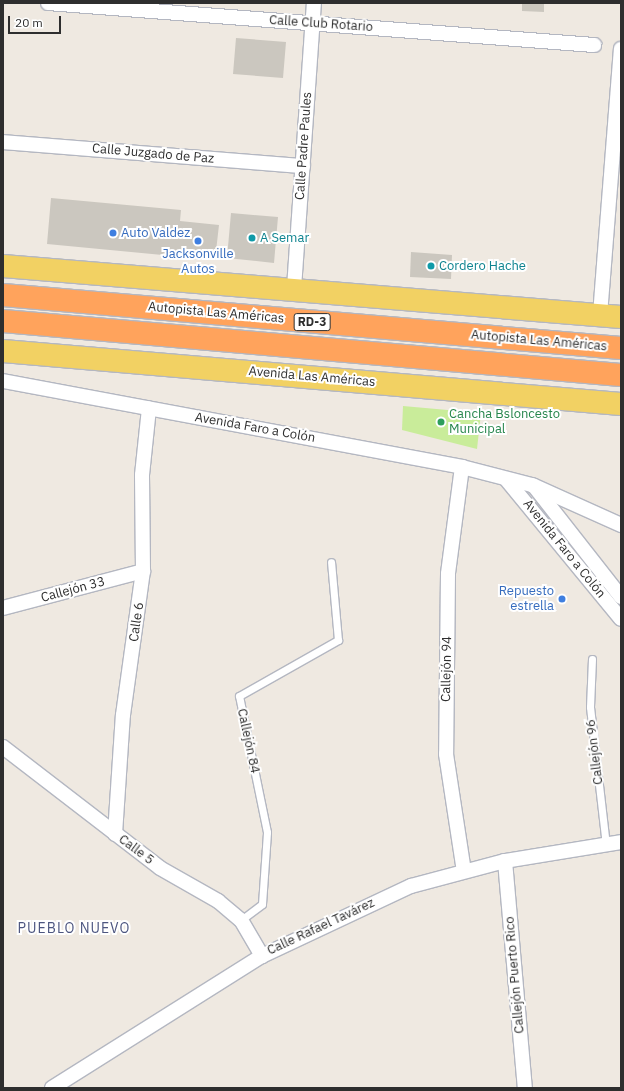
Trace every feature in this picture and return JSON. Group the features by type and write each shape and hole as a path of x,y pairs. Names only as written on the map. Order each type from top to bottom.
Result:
{"highway":[{"name":"Autopista Las Américas","path":"3,295 621,348"},
{"name":"Autopista Las Américas","path":"9,322 621,375"}],"main road":[{"path":"3,266 294,288 611,316"},
{"name":"Avenida Las Américas","path":"3,351 621,404"}],"street":[{"name":"Calle Club Rotario","path":"48,3 594,45"},
{"name":"Calle Padre Paules","path":"294,288 314,3"},
{"path":"611,316 621,49"},
{"name":"Calle Juzgado de Paz","path":"3,142 303,166"},
{"name":"Avenida Faro a Colón","path":"3,381 462,467 532,485 621,597"},
{"name":"Calle 6","path":"115,834 123,715 143,571 142,475 149,408"},
{"name":"Callejón 94","path":"462,467 448,574 446,754 464,870"},
{"name":"Avenida Faro a Colón","path":"506,479 621,619"},
{"path":"532,485 621,525"},
{"name":"Callejón 33","path":"3,608 143,571"},
{"name":"Calle 5","path":"3,747 115,834 241,920 262,956"},
{"name":"Calle Rafael Tavárez","path":"52,1088 262,956 411,886 464,870 505,861 621,842"},
{"path":"606,845 621,849"},
{"name":"Callejón Puerto Rico","path":"505,861 526,1088"}],"lane":[{"name":"Callejón 84","path":"241,920 262,904 267,832 239,696 338,640 332,562"},
{"name":"Callejón 96","path":"592,658 590,707 606,845"}],"green space":[{"name":"Cancha Bsloncesto Municipal","path":"403,406 481,413 477,449 402,430"}],"building":[{"path":"522,3 544,3 544,12 522,11"},
{"path":"236,38 286,42 283,78 233,74"},
{"name":"Auto Valdez","path":"51,198 181,210 180,221 219,225 215,260 47,244"},
{"name":"A Semar","path":"231,213 278,217 274,263 227,258"},
{"name":"Cordero Hache","path":"411,252 452,255 451,279 410,277"}],"place":[{"name":"Auto Valdez","path":"113,233"},
{"name":"A Semar","path":"252,238"},
{"name":"Jacksonville Autos","path":"198,241"},
{"name":"Cordero Hache","path":"431,266"},
{"name":"Cancha Bsloncesto Municipal","path":"441,422"},
{"name":"Repuesto estrella","path":"562,599"}],"district":[{"name":"PUEBLO NUEVO","path":"74,928"}]}
